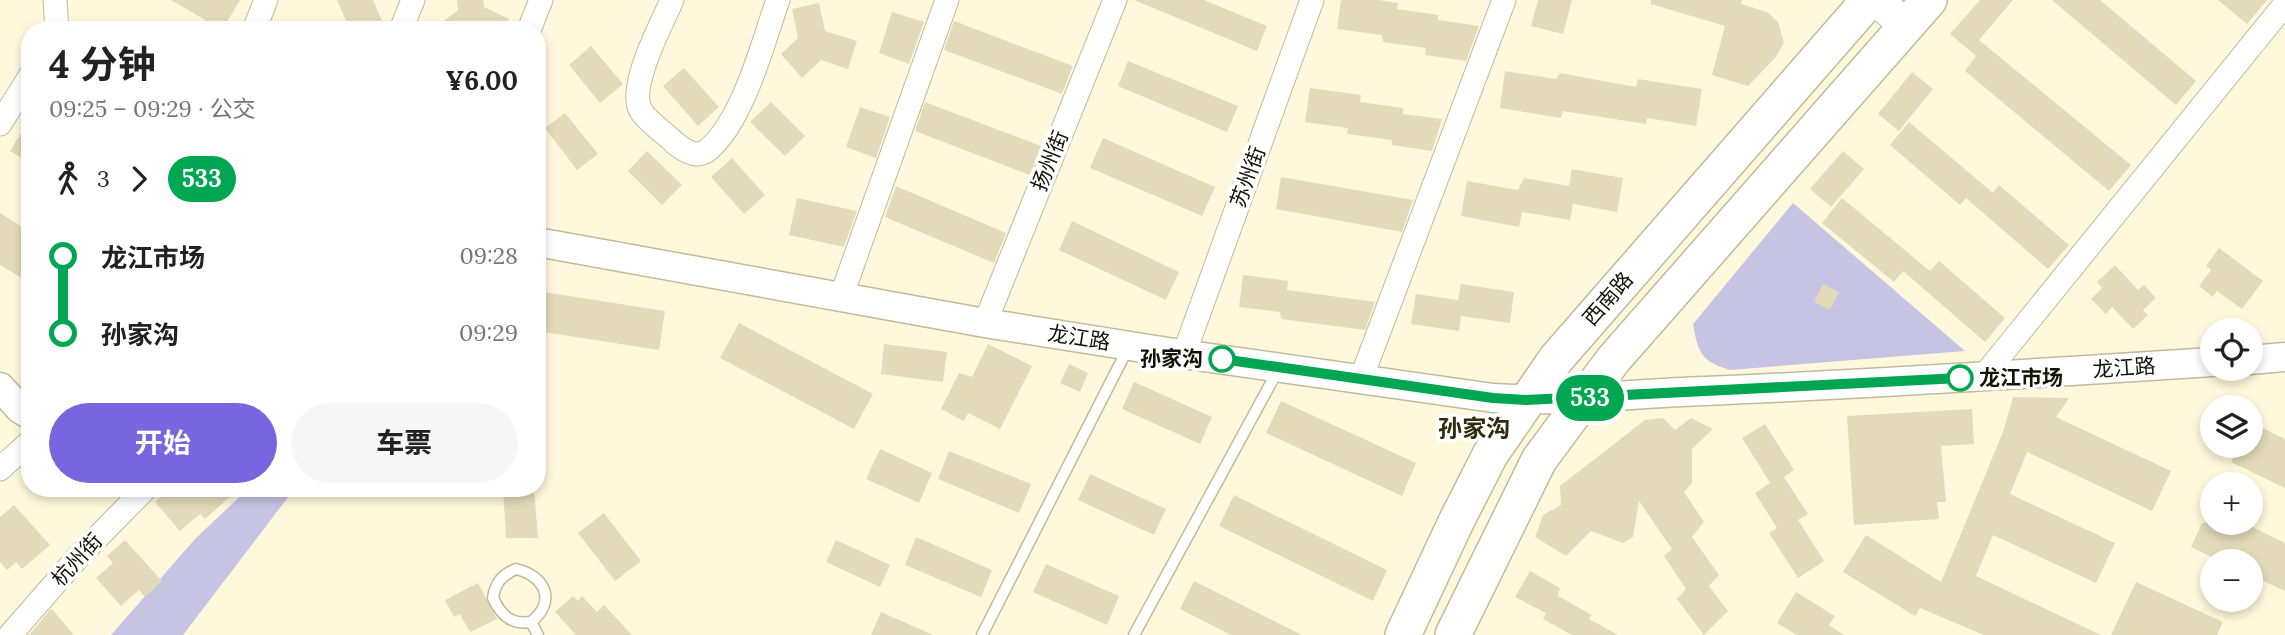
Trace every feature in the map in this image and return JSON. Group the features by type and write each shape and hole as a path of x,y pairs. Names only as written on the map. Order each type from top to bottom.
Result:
{"main road":[{"path":"1453,635 1531,475 1583,399 1622,349 1929,0"},
{"path":"1864,1 1906,26"},
{"name":"西南路","path":"1403,635 1490,455 1526,400 1556,359 1864,1"}],"street":[{"path":"55,0 56,21"},
{"path":"258,21 266,0"},
{"path":"405,21 413,0"},
{"path":"532,21 541,0"},
{"path":"673,0 644,66 637,92 641,111 685,151 696,155 706,152 727,129 744,94 778,0"},
{"path":"841,297 947,0"},
{"name":"扬州街","path":"985,323 1115,0"},
{"name":"苏州街","path":"1184,354 1312,0"},
{"path":"1361,379 1504,0"},
{"path":"1983,377 2285,4"},
{"path":"0,124 21,90"},
{"name":"龙江路","path":"546,244 985,323 1493,398 1583,399 1657,392 1983,377 2200,363"},
{"path":"2263,359 2285,357"},
{"path":"0,387 21,410"},
{"path":"0,469 21,450"},
{"name":"杭州街","path":"10,635 79,556 137,497"}],"lane":[{"path":"982,635 1130,346"},
{"path":"1134,635 1279,368"},
{"path":"516,569 530,572 539,580 545,591 543,608 531,622 515,623 497,607 493,598 498,581 506,573 516,569"},
{"path":"531,622 538,635"}],"shaded area":[{"path":"1793,203 1965,351 1730,370 1707,359 1699,349 1693,324"},
{"path":"239,497 288,497 183,635 111,635 195,539"}],"building":[{"path":"171,0 240,0 227,21 207,21"},
{"path":"337,0 373,0 382,21 346,21"},
{"path":"457,0 483,0 484,7 509,19 444,21 458,10"},
{"path":"1134,0 1204,0 1267,26 1257,51"},
{"path":"1341,0 1398,3 1397,9 1438,15 1438,20 1479,26 1466,61 1425,55 1426,48 1383,42 1382,35 1337,29"},
{"path":"1538,0 1572,0 1563,34 1531,26"},
{"path":"1651,0 1742,0 1741,4 1767,12 1778,22 1784,43 1775,58 1748,86 1712,75 1725,26 1651,4"},
{"path":"1980,0 2013,0 1979,40 2131,165 2109,191 1965,71 1976,56 1950,34"},
{"path":"2052,0 2100,0 2196,81 2176,105"},
{"path":"2218,0 2267,0 2247,24"},
{"path":"819,3 825,31 857,41 848,69 821,60 802,78 781,54 798,38 792,9"},
{"path":"892,12 924,22 909,64 879,53"},
{"path":"954,21 1073,66 1062,94 944,50"},
{"path":"591,46 623,84 600,103 569,65"},
{"path":"1128,61 1238,106 1227,132 1118,86"},
{"path":"684,68 719,107 698,126 663,86"},
{"path":"1505,71 1556,79 1560,73 1636,87 1638,79 1702,89 1696,126 1647,118 1646,124 1563,111 1561,118 1500,108"},
{"path":"1912,72 1933,89 1899,131 1878,114"},
{"path":"1310,88 1361,95 1360,102 1403,108 1403,114 1442,119 1432,151 1392,145 1392,140 1347,134 1348,128 1305,122"},
{"path":"771,102 805,136 785,156 750,122"},
{"path":"925,102 1041,146 1030,175 915,131"},
{"path":"860,107 890,117 876,158 846,147"},
{"path":"565,113 598,154 577,170 546,127"},
{"path":"1909,122 1993,193 1999,185 2069,245 2048,269 1966,198 1960,205 1890,145"},
{"path":"21,133 21,158 10,151"},
{"path":"1103,138 1215,187 1202,216 1090,168"},
{"path":"647,151 682,185 662,205 628,171"},
{"path":"1843,151 1864,169 1831,207 1810,189"},
{"path":"732,158 765,195 744,214 711,177"},
{"path":"1572,169 1623,178 1617,212 1573,204 1570,220 1522,212 1519,227 1461,216 1467,181 1518,190 1524,178 1569,186"},
{"path":"1281,177 1413,200 1402,232 1276,209"},
{"path":"896,186 1006,233 994,263 885,217"},
{"path":"797,198 857,211 844,247 789,235"},
{"path":"1842,198 1930,271 1939,261 2005,318 1985,342 1903,271 1894,282 1822,223"},
{"path":"0,213 21,226 21,278 0,265"},
{"path":"1072,221 1179,272 1166,300 1059,250"},
{"path":"2219,248 2263,281 2242,309 2217,291 2213,297 2199,286 2211,270 2206,266"},
{"path":"2115,265 2138,290 2144,285 2156,298 2143,310 2148,315 2133,329 2112,307 2106,314 2091,299 2102,288 2097,282"},
{"path":"1243,275 1288,281 1287,290 1375,302 1365,330 1281,319 1280,312 1239,307"},
{"path":"1461,284 1514,292 1510,323 1461,316 1459,331 1411,324 1416,294 1458,300"},
{"path":"1823,284 1839,292 1830,310 1814,302"},
{"path":"546,292 665,311 659,350 546,332"},
{"path":"739,323 873,394 854,429 720,358"},
{"path":"884,344 947,352 943,382 881,374"},
{"path":"988,344 1032,366 1000,429 968,413 964,421 941,409 959,373 972,377"},
{"path":"1069,364 1088,373 1080,392 1060,383"},
{"path":"1134,382 1212,417 1200,444 1122,409"},
{"path":"2013,397 2069,398 2056,417 2171,471 2152,511 2027,452 2010,494 2115,543 2096,583 1993,535 1976,576 2101,635 1984,635 1920,608 1915,616 1843,572 1866,535 1941,582 2003,432"},
{"path":"1281,401 1416,463 1402,496 1266,433"},
{"path":"1972,409 1974,444 1941,446 1946,502 1937,502 1939,519 1854,525 1847,416"},
{"path":"1663,418 1675,430 1691,418 1713,429 1692,449 1692,483 1684,492 1704,522 1692,537 1719,575 1709,586 1728,611 1704,635 1677,599 1686,589 1664,556 1672,549 1639,501 1633,537 1623,543 1591,531 1566,556 1535,537 1543,515 1561,505 1560,486 1645,420"},
{"path":"1765,424 1794,470 1784,477 1808,514 1798,520 1824,561 1798,578 1769,533 1777,528 1755,493 1770,483 1742,438"},
{"path":"2263,428 2285,439 2285,488 2263,477 2263,472 2252,472 2231,462 2233,458 2263,458"},
{"path":"880,449 932,473 919,503 866,479"},
{"path":"949,451 1031,484 1019,513 938,479"},
{"path":"1090,474 1166,509 1154,535 1078,500"},
{"path":"1234,495 1387,570 1373,601 1219,526"},
{"path":"161,497 230,497 205,519 200,514 180,531 155,502"},
{"path":"504,497 535,497 538,538 506,538"},
{"path":"14,505 50,545 22,569 16,562 7,570 0,562 0,517"},
{"path":"604,513 641,561 615,581 578,533"},
{"path":"2200,527 2200,535 2263,535 2263,532 2285,543 2285,591 2263,581 2263,549 2200,549 2200,551 2191,547"},
{"path":"916,537 992,570 981,597 905,565"},
{"path":"125,540 162,581 145,597 139,590 121,606 96,578 113,563 107,556"},
{"path":"836,540 890,565 880,587 826,562"},
{"path":"1046,564 1119,596 1107,625 1033,592"},
{"path":"1530,571 1560,588 1558,596 1592,615 1589,619 1618,635 1572,635 1543,619 1546,613 1515,597"},
{"path":"1194,581 1302,635 1231,635 1180,609"},
{"path":"2136,582 2223,622 2217,635 2111,635"},
{"path":"478,583 497,619 470,632 460,614 454,617 445,600"},
{"path":"1796,592 1835,616 1829,625 1844,635 1797,635 1777,623"},
{"path":"573,596 578,601 582,596 597,612 604,605 632,635 576,635 555,612"},
{"path":"52,609 74,635 29,635 49,611"},
{"path":"881,612 933,635 871,635"}],"bus line":[{"name":"533","path":"1222,359 1493,398 1526,400 1960,378"}],"place":[{"name":"孙家沟","path":"1222,359"},
{"name":"龙江市场","path":"1960,378"}],"district":[{"name":"孙家沟","path":"1474,429"}]}
